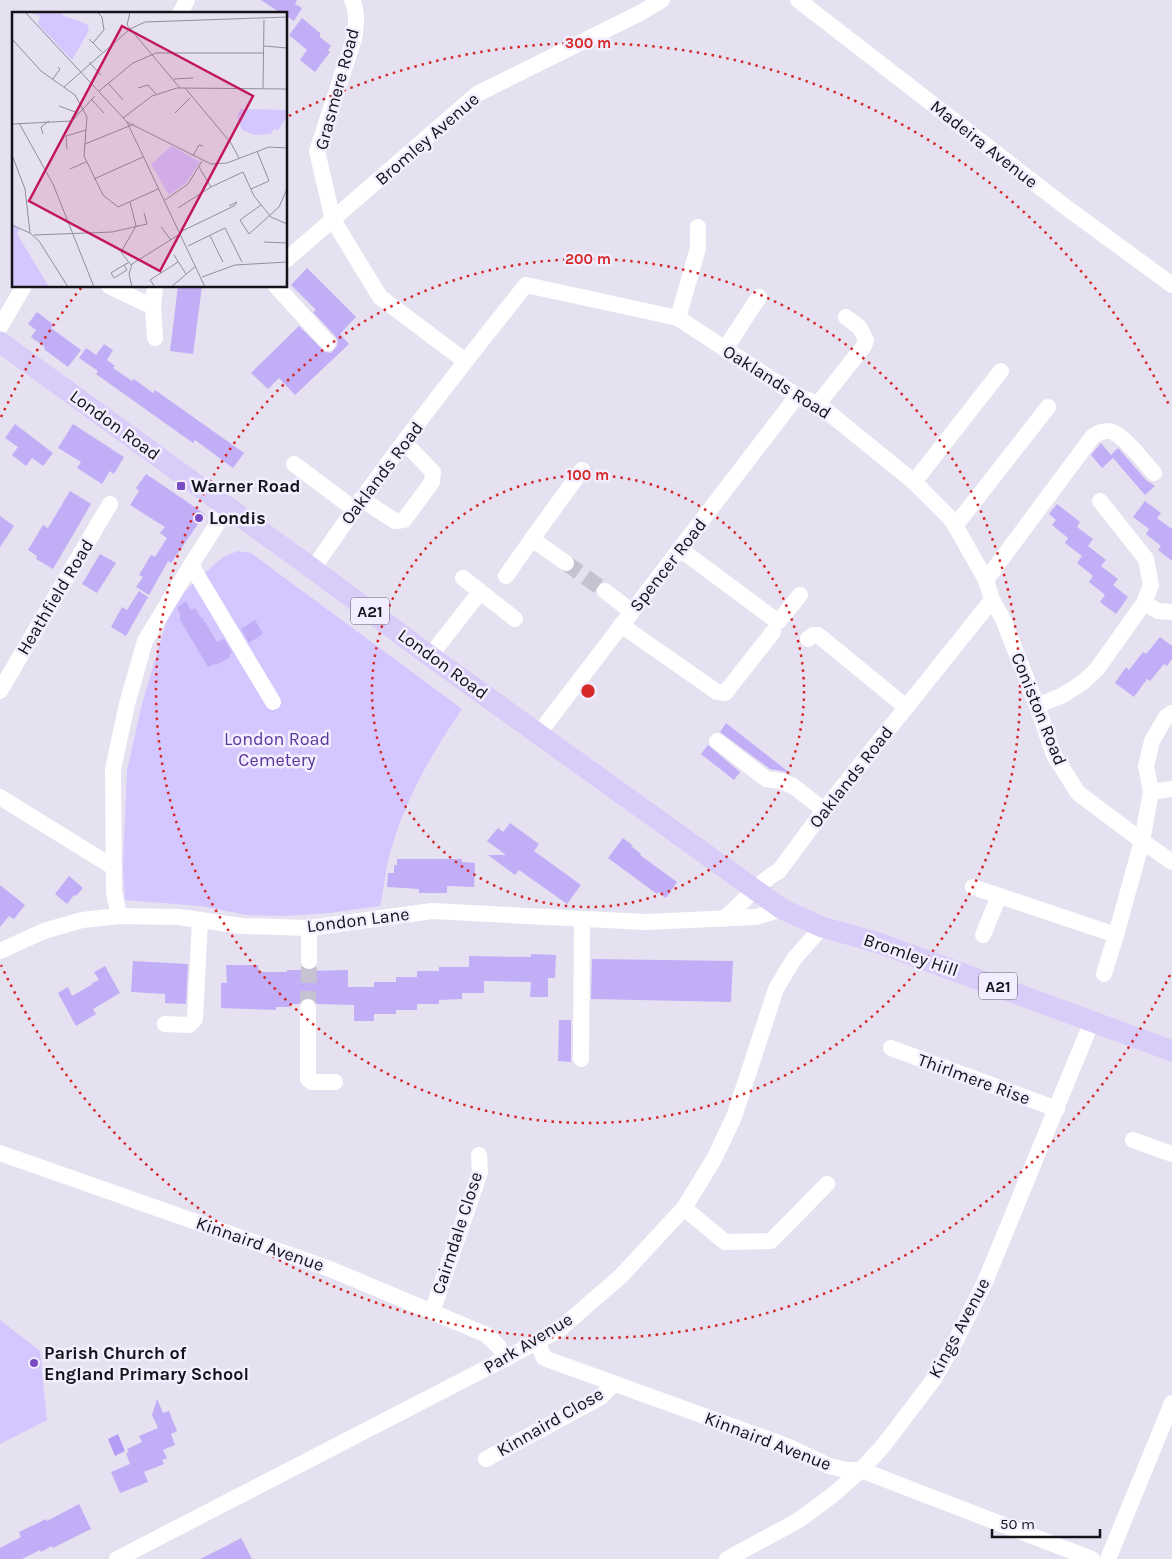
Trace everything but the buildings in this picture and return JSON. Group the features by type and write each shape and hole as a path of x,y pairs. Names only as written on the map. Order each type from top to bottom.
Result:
{"main road":[{"name":"London Road","path":"1,341 313,568 430,656 748,884"},
{"name":"Bromley Hill","path":"748,884 782,909 822,927 879,942 1172,1051"}],"street":[{"path":"181,12 188,0"},
{"name":"Grasmere Road","path":"352,0 356,22 354,39 317,151 333,220 380,297 465,361"},
{"name":"Bromley Avenue","path":"288,258 477,94 642,12 662,0"},
{"name":"Madeira Avenue","path":"798,0 1067,208 1172,285"},
{"path":"678,318 698,248 698,227"},
{"name":"Oaklands Road","path":"313,568 404,442 465,361 526,285 678,318 797,396 818,404 914,482 952,520 986,580 992,600 822,812 779,871 748,884"},
{"path":"1,341 23,288"},
{"path":"113,288 153,307"},
{"path":"155,338 153,307 156,288"},
{"path":"278,288 328,343"},
{"path":"725,349 759,297"},
{"path":"818,404 864,346 866,340 865,334 860,328 846,317"},
{"path":"914,482 1001,371"},
{"name":"Spencer Road","path":"539,733 797,396"},
{"path":"956,526 1048,407"},
{"path":"986,580 1093,436 1100,432 1109,431 1118,434 1154,473"},
{"path":"294,464 358,504 395,521 404,520 432,482 433,472 404,442"},
{"path":"506,576 582,470"},
{"path":"1037,706 1063,695 1082,683 1097,669 1144,603 1151,586 1146,559 1100,501"},
{"name":"Heathfield Road","path":"0,691 110,504"},
{"path":"119,916 114,892 113,769 127,704 145,641 228,507"},
{"path":"532,538 566,563"},
{"path":"680,550 778,622 800,596"},
{"path":"191,565 273,702"},
{"path":"463,578 515,619"},
{"path":"605,591 632,612"},
{"path":"430,656 480,592"},
{"name":"Coniston Road","path":"992,600 1003,619 1054,755 1078,793 1172,862"},
{"path":"1144,603 1158,611 1172,612"},
{"path":"621,625 717,692 725,693 773,632"},
{"path":"808,639 813,635 818,635 906,707"},
{"path":"1104,974 1142,841 1151,792 1146,766 1152,741 1166,717 1172,713"},
{"path":"717,741 766,779 781,781 793,786 822,812"},
{"path":"1151,792 1172,789"},
{"path":"0,797 114,867"},
{"path":"723,919 737,908 748,884"},
{"path":"973,887 1116,935"},
{"path":"983,935 999,896"},
{"name":"London Lane","path":"0,951 44,931 82,920 119,916 179,917 242,926 309,928 432,912 645,922 756,917 782,909"},
{"path":"165,1024 189,1025 195,1019 200,920"},
{"path":"581,1059 582,920"},
{"name":"Park Avenue","path":"116,1559 506,1359 561,1328 621,1276 684,1208 714,1159 734,1117 776,989 794,959 822,927"},
{"path":"309,928 309,961"},
{"path":"308,1007 308,1079 312,1082 335,1082"},
{"name":"Kings Avenue","path":"727,1559 799,1520 834,1494 861,1470 904,1419 934,1379 985,1282 1092,1021"},
{"name":"Thirlmere Rise","path":"890,1048 1057,1109"},
{"path":"1133,1140 1172,1154"},
{"name":"Kinnaird Avenue","path":"0,1153 330,1269 487,1335 499,1347 506,1359"},
{"name":"Cairndale Close","path":"432,1312 480,1172 479,1155"},
{"path":"684,1208 725,1242 771,1241 827,1184"},
{"name":"Kinnaird Avenue","path":"536,1342 544,1358 787,1446 829,1466 846,1470 861,1470 1092,1559"},
{"name":"Kinnaird Close","path":"486,1459 602,1397 613,1384"},
{"path":"1108,1559 1172,1403"}],"green space":[{"name":"London Road Cemetery","path":"238,551 251,553 462,709 429,761 402,817 389,857 380,906 329,913 283,916 247,915 201,906 125,900 123,867 127,771 142,704 166,623 176,602 189,587 223,557"},
{"path":"0,1320 40,1351 47,1420 0,1444"}],"shaded area":[{"path":"118,1434 125,1451 115,1456 108,1439"}],"tunnel":[{"path":"566,563 605,591"},
{"path":"308,1007 309,961"}],"place":[{"name":"Warner Road","path":"181,486"},
{"name":"Londis","path":"199,518"},
{"name":"Parish Church of England Primary School","path":"34,1363"}]}
